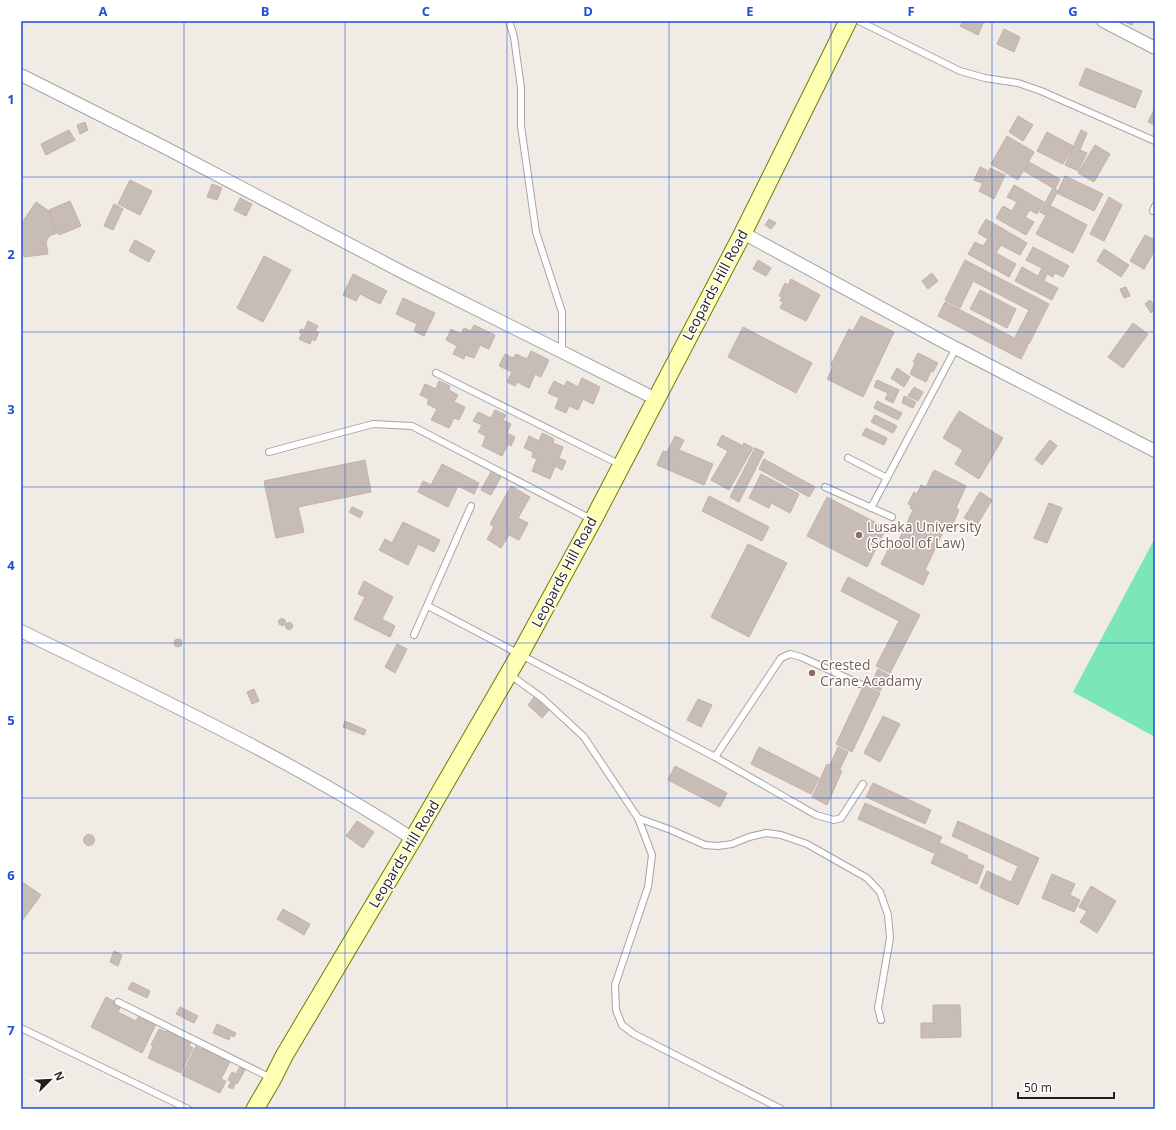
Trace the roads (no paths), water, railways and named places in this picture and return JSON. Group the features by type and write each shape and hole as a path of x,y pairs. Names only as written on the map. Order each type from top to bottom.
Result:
{"main road":[{"name":"Leopards Hill Road","path":"254,1109 466,749 520,654 593,520 743,233 848,21"}],"street":[{"path":"1103,21 1155,48"},
{"path":"21,75 162,146 404,273 656,399"},
{"path":"743,233 956,348 1155,451"},
{"path":"21,631 292,767 372,812 413,839"}],"lane":[{"path":"509,21 514,37 520,80 521,126 536,232 562,312 562,352"},
{"path":"859,21 960,70 985,78 1018,83 1041,91 1155,141"},
{"path":"871,508 956,348"},
{"path":"436,374 622,465"},
{"path":"269,452 373,424 412,426 593,520"},
{"path":"848,458 887,478"},
{"path":"825,487 892,517"},
{"path":"414,635 471,506"},
{"path":"428,606 715,757 816,815 834,820 841,818 863,784"},
{"path":"715,757 781,658 790,654 801,657 860,684"},
{"path":"508,673 542,698 584,737 638,818 652,855 648,887 615,985 616,1010 622,1025 634,1034 781,1109"},
{"path":"638,818 671,830 705,845 718,846 732,844 749,837 766,833 781,835 807,844 867,878 880,892 888,915 890,938 878,1008 881,1020"},
{"path":"118,1002 273,1078"},
{"path":"21,1028 188,1109"}],"place":[{"name":"Lusaka University (School of Law)","path":"859,535"},
{"name":"Crested Crane Acadamy","path":"812,673"}]}
